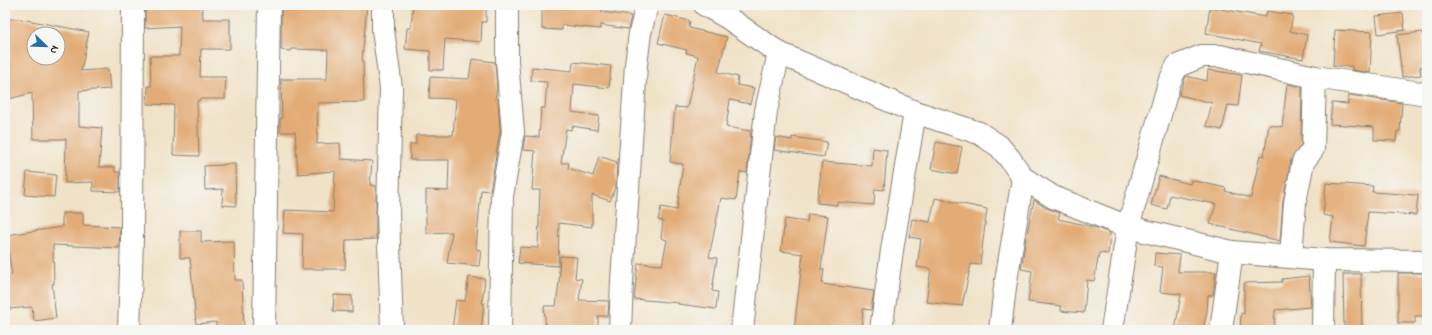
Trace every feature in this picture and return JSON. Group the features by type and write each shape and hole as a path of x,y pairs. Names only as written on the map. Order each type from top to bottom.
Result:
{"street":[{"path":"129,330 132,239 133,5"},
{"path":"264,330 269,5"},
{"path":"383,5 383,30 391,88 388,213 392,330"},
{"path":"500,330 502,196 513,132 507,61 507,5"},
{"path":"620,330 636,65 640,33 647,5"},
{"path":"705,5 728,18 779,53 915,112 980,133 999,146 1024,178 1053,197 1128,227 1232,252 1324,260 1427,261"},
{"path":"742,330 766,111 779,53"},
{"path":"1112,330 1128,227 1169,84 1177,66 1202,56 1220,56 1315,77 1427,94"},
{"path":"1291,257 1295,202 1303,162 1313,149 1315,77"},
{"path":"880,330 915,112"},
{"path":"1000,330 1005,287 1024,178"},
{"path":"1221,330 1232,252"},
{"path":"1323,330 1324,260"}],"building":[{"path":"145,5 202,5 203,19 230,19 230,49 201,49 200,77 226,77 225,99 199,99 199,101 197,101 199,156 173,155 174,105 147,104 148,86 151,86 150,56 179,56 180,26 145,28"},
{"path":"281,5 367,5 362,60 364,102 318,103 317,144 340,143 341,159 372,161 370,185 376,186 376,239 346,240 345,269 302,269 303,234 283,233 285,210 333,212 335,171 298,174 295,132 280,132 280,118 282,119 281,79 327,79 328,50 281,50"},
{"path":"413,5 454,8 454,5 486,5 486,22 482,22 481,42 445,39 443,70 430,70 430,51 405,49 407,28 411,28"},
{"path":"567,5 602,5 602,12 631,16 628,29 600,25 600,29 562,25 562,30 542,29 542,7 566,8"},
{"path":"1210,7 1265,17 1267,11 1293,15 1290,31 1307,35 1303,59 1259,51 1261,44 1206,33"},
{"path":"1403,13 1405,30 1378,34 1376,16"},
{"path":"665,15 690,21 689,28 727,37 718,72 738,77 737,85 754,88 750,104 730,100 726,127 751,131 747,173 740,172 736,200 721,198 709,257 717,258 712,291 718,292 716,309 678,304 679,303 634,299 638,263 662,265 667,240 661,238 663,221 658,220 661,207 677,210 683,164 670,162 675,107 687,108 698,56 686,53 687,50 658,43"},
{"path":"5,19 21,19 58,26 26,26 26,66 66,66 66,28 89,32 81,71 108,69 110,89 79,91 79,126 102,128 99,167 115,167 115,172 120,172 120,192 93,191 93,182 65,183 66,139 33,139 32,93 5,100"},
{"path":"1335,30 1372,32 1370,73 1352,70 1352,66 1333,66"},
{"path":"1423,32 1427,66 1420,67 1421,75 1402,77 1397,35"},
{"path":"472,59 495,62 497,88 495,99 498,99 500,131 490,191 481,190 476,249 481,250 479,266 447,263 452,232 426,233 426,190 448,191 449,160 410,160 410,144 416,144 416,135 453,135 456,99 429,98 430,77 469,79"},
{"path":"573,62 611,66 609,88 574,84 572,112 599,116 597,130 572,126 571,130 566,129 561,163 569,163 568,168 593,176 599,156 617,162 616,185 610,201 592,195 592,227 559,223 558,266 518,263 520,247 538,248 540,190 532,190 535,151 523,150 525,136 539,137 541,108 545,108 547,82 531,81 532,67 572,71"},
{"path":"1208,70 1242,75 1238,106 1228,105 1222,130 1206,126 1212,103 1179,95 1186,76 1207,81"},
{"path":"1287,84 1302,87 1301,145 1291,160 1283,201 1280,241 1210,224 1216,204 1170,195 1167,209 1151,205 1159,176 1190,184 1191,180 1226,188 1225,191 1251,198 1260,155 1264,156 1269,125 1282,127"},
{"path":"1349,95 1402,103 1400,131 1397,131 1396,141 1374,140 1374,127 1330,124 1332,103 1348,104"},
{"path":"776,137 792,140 792,137 827,142 824,157 774,150"},
{"path":"936,142 962,147 957,174 931,169"},
{"path":"873,148 887,150 884,190 875,189 874,205 837,202 837,205 817,203 822,162 872,166"},
{"path":"235,164 236,206 222,205 223,189 205,190 204,166"},
{"path":"27,172 56,175 54,197 25,195"},
{"path":"1326,183 1373,186 1372,192 1418,195 1416,215 1368,212 1364,246 1330,242 1333,217 1323,215"},
{"path":"935,198 987,209 980,265 971,264 962,306 926,302 931,269 917,267 921,239 909,237 912,219 930,222"},
{"path":"1034,200 1046,208 1060,213 1058,219 1094,227 1110,233 1108,254 1099,253 1094,281 1087,280 1084,313 1061,311 1061,306 1028,302 1032,271 1021,269"},
{"path":"62,213 83,213 83,225 120,227 119,248 53,245 54,284 52,284 56,318 34,321 32,307 9,309 6,276 12,275 6,235 62,227"},
{"path":"808,214 828,216 821,269 824,269 822,284 874,291 871,310 863,309 861,330 794,330 803,254 781,251 785,219 807,222"},
{"path":"180,231 201,231 201,242 234,241 235,280 242,280 244,330 216,330 216,322 196,324 190,258 180,258"},
{"path":"1155,253 1180,255 1178,272 1216,272 1213,295 1208,295 1207,312 1203,330 1175,330 1181,294 1160,292 1163,267 1154,266"},
{"path":"560,256 577,257 575,278 582,279 579,300 609,301 608,316 598,316 598,330 546,330 544,306 556,306 560,273"},
{"path":"1398,273 1427,273 1427,316 1415,316 1415,323 1398,323"},
{"path":"1343,274 1361,274 1362,328 1344,329"},
{"path":"1309,276 1311,307 1275,310 1274,330 1240,330 1241,313 1244,314 1244,283 1282,282 1282,279"},
{"path":"469,277 485,279 481,330 452,330 456,300 465,301"},
{"path":"334,295 352,296 352,312 333,311"}]}
